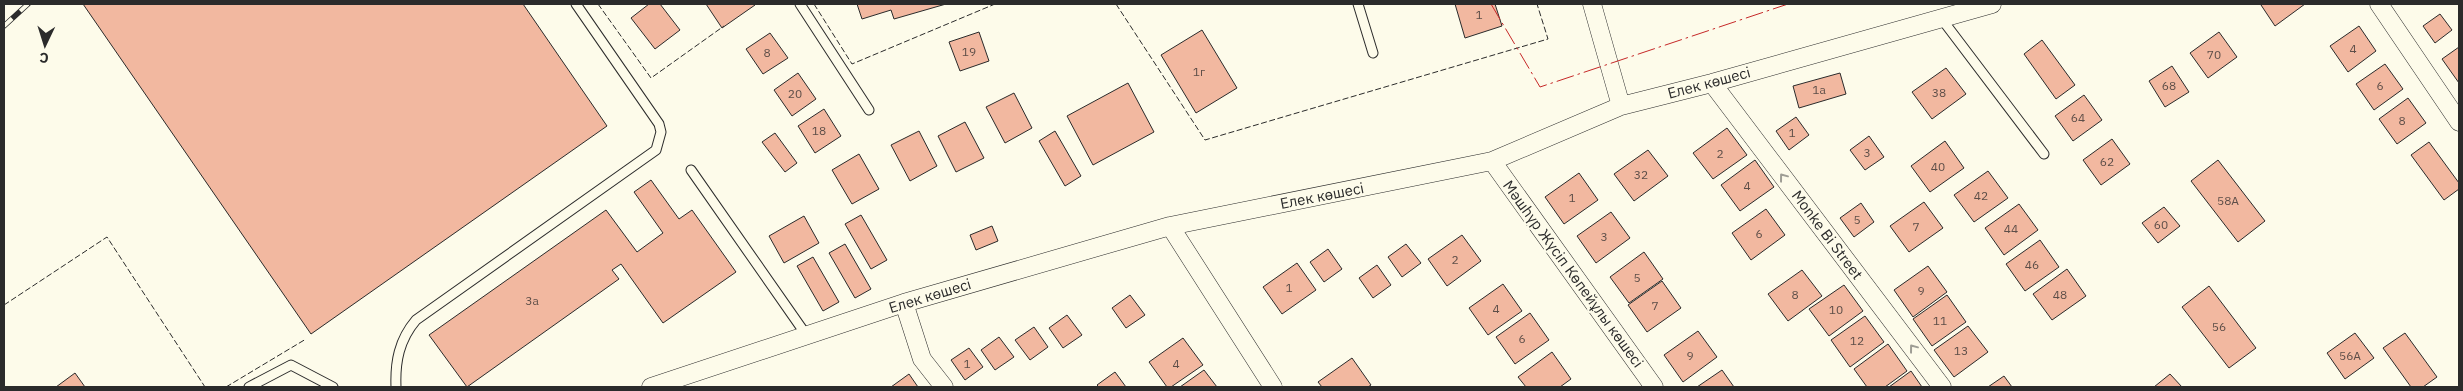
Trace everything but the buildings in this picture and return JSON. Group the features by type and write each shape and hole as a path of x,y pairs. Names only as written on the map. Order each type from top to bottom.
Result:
{"street":[{"path":"1592,4 1621,106"},
{"name":"Елек көшесі","path":"651,387 904,304 1170,226 1492,162 1621,106 1712,83 1992,4"},
{"path":"2379,4 2459,122"},
{"name":"Monke Bi Street","path":"1712,83 1942,387"},
{"name":"Мәшһүр Жүсіп Көпейұлы көшесі","path":"1492,162 1654,387"},
{"path":"1170,226 1273,387"},
{"path":"904,304 922,359 944,387"}],"lane":[{"path":"396,387 397,358 406,332 416,320 656,150 661,132 658,124 576,4"},
{"path":"800,4 869,110"},
{"path":"1358,4 1373,53"},
{"path":"1941,18 2044,154"},
{"path":"691,170 807,336"},
{"path":"249,387 291,364 333,387"}],"railway":[{"path":"4,26 28,4"}],"fence":[{"path":"598,4 651,78 724,26"},
{"path":"814,4 852,64 995,4"},
{"path":"1116,4 1205,140 1548,39 1537,4"},
{"path":"4,305 107,237 205,387"},
{"path":"226,387 306,339"}],"power":[{"path":"1491,4 1540,87 1788,4"}]}
